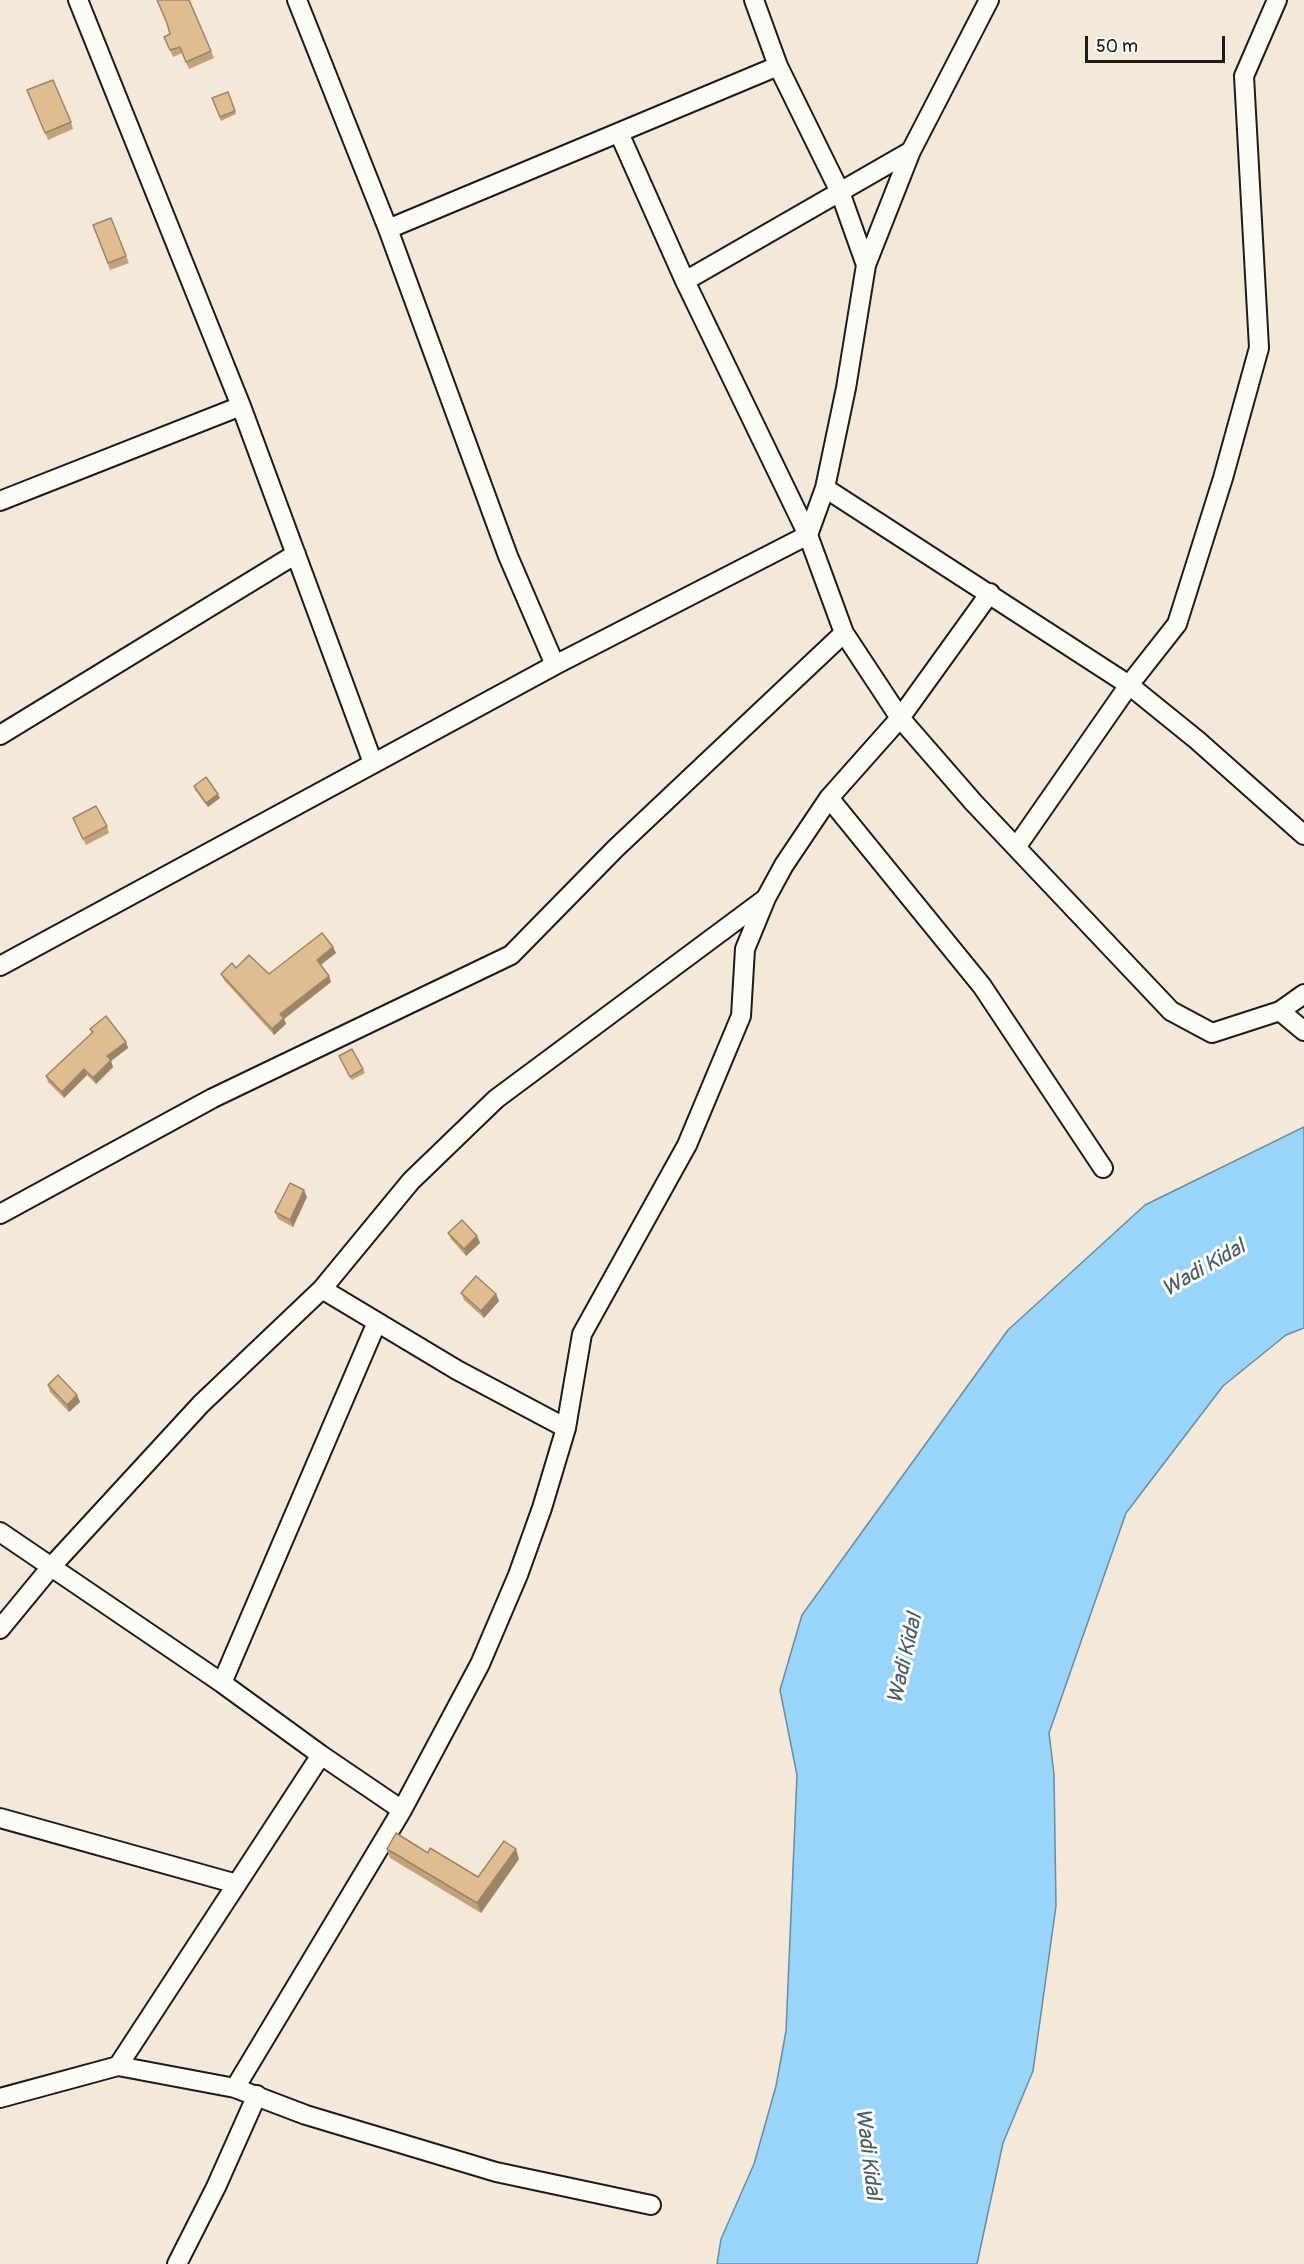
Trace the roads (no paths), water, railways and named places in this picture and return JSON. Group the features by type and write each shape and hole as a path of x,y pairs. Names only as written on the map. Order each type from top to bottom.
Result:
{"street":[{"path":"78,0 241,406 373,763"},
{"path":"297,0 388,230 508,556 555,665"},
{"path":"754,0 778,66 840,192 866,265"},
{"path":"0,966 555,665 808,535 825,488 846,388 866,265 911,151 988,0"},
{"path":"1017,846 1129,685 1177,624 1223,477 1259,348 1244,76 1277,0"},
{"path":"388,230 778,66"},
{"path":"620,133 685,281 808,535 844,633 900,718 974,803 1171,1011 1212,1033 1280,1011 1304,994"},
{"path":"685,281 911,151"},
{"path":"0,501 241,406"},
{"path":"825,488 1129,685 1197,740 1304,835"},
{"path":"0,735 296,554"},
{"path":"235,2088 402,1810 480,1664 518,1575 566,1428 582,1334 687,1145 741,1016 745,949 766,898 784,865 829,798 900,718 990,593"},
{"path":"0,1214 213,1098 511,955 616,848 844,633"},
{"path":"829,798 982,986 1103,1168"},
{"path":"0,1629 51,1567 201,1404 322,1289 411,1181 496,1099 766,898"},
{"path":"1280,1011 1304,1031"},
{"path":"322,1289 458,1370 566,1428"},
{"path":"222,1683 377,1322"},
{"path":"0,1532 222,1683 402,1810"},
{"path":"118,2066 321,1755"},
{"path":"0,1818 237,1884"},
{"path":"0,2098 118,2066 235,2088 306,2115 496,2172 651,2205"},
{"path":"177,2264 216,2187 257,2095"}],"water":[{"name":"Wadi Kidal","path":"1304,1127 1304,1328 1286,1335 1223,1386 1126,1513 1049,1733 1054,1774 1056,1906 1033,2071 1003,2143 977,2264 717,2264 721,2239 754,2164 776,2086 786,2031 797,1775 780,1690 802,1615 1008,1330 1145,1205"}]}
